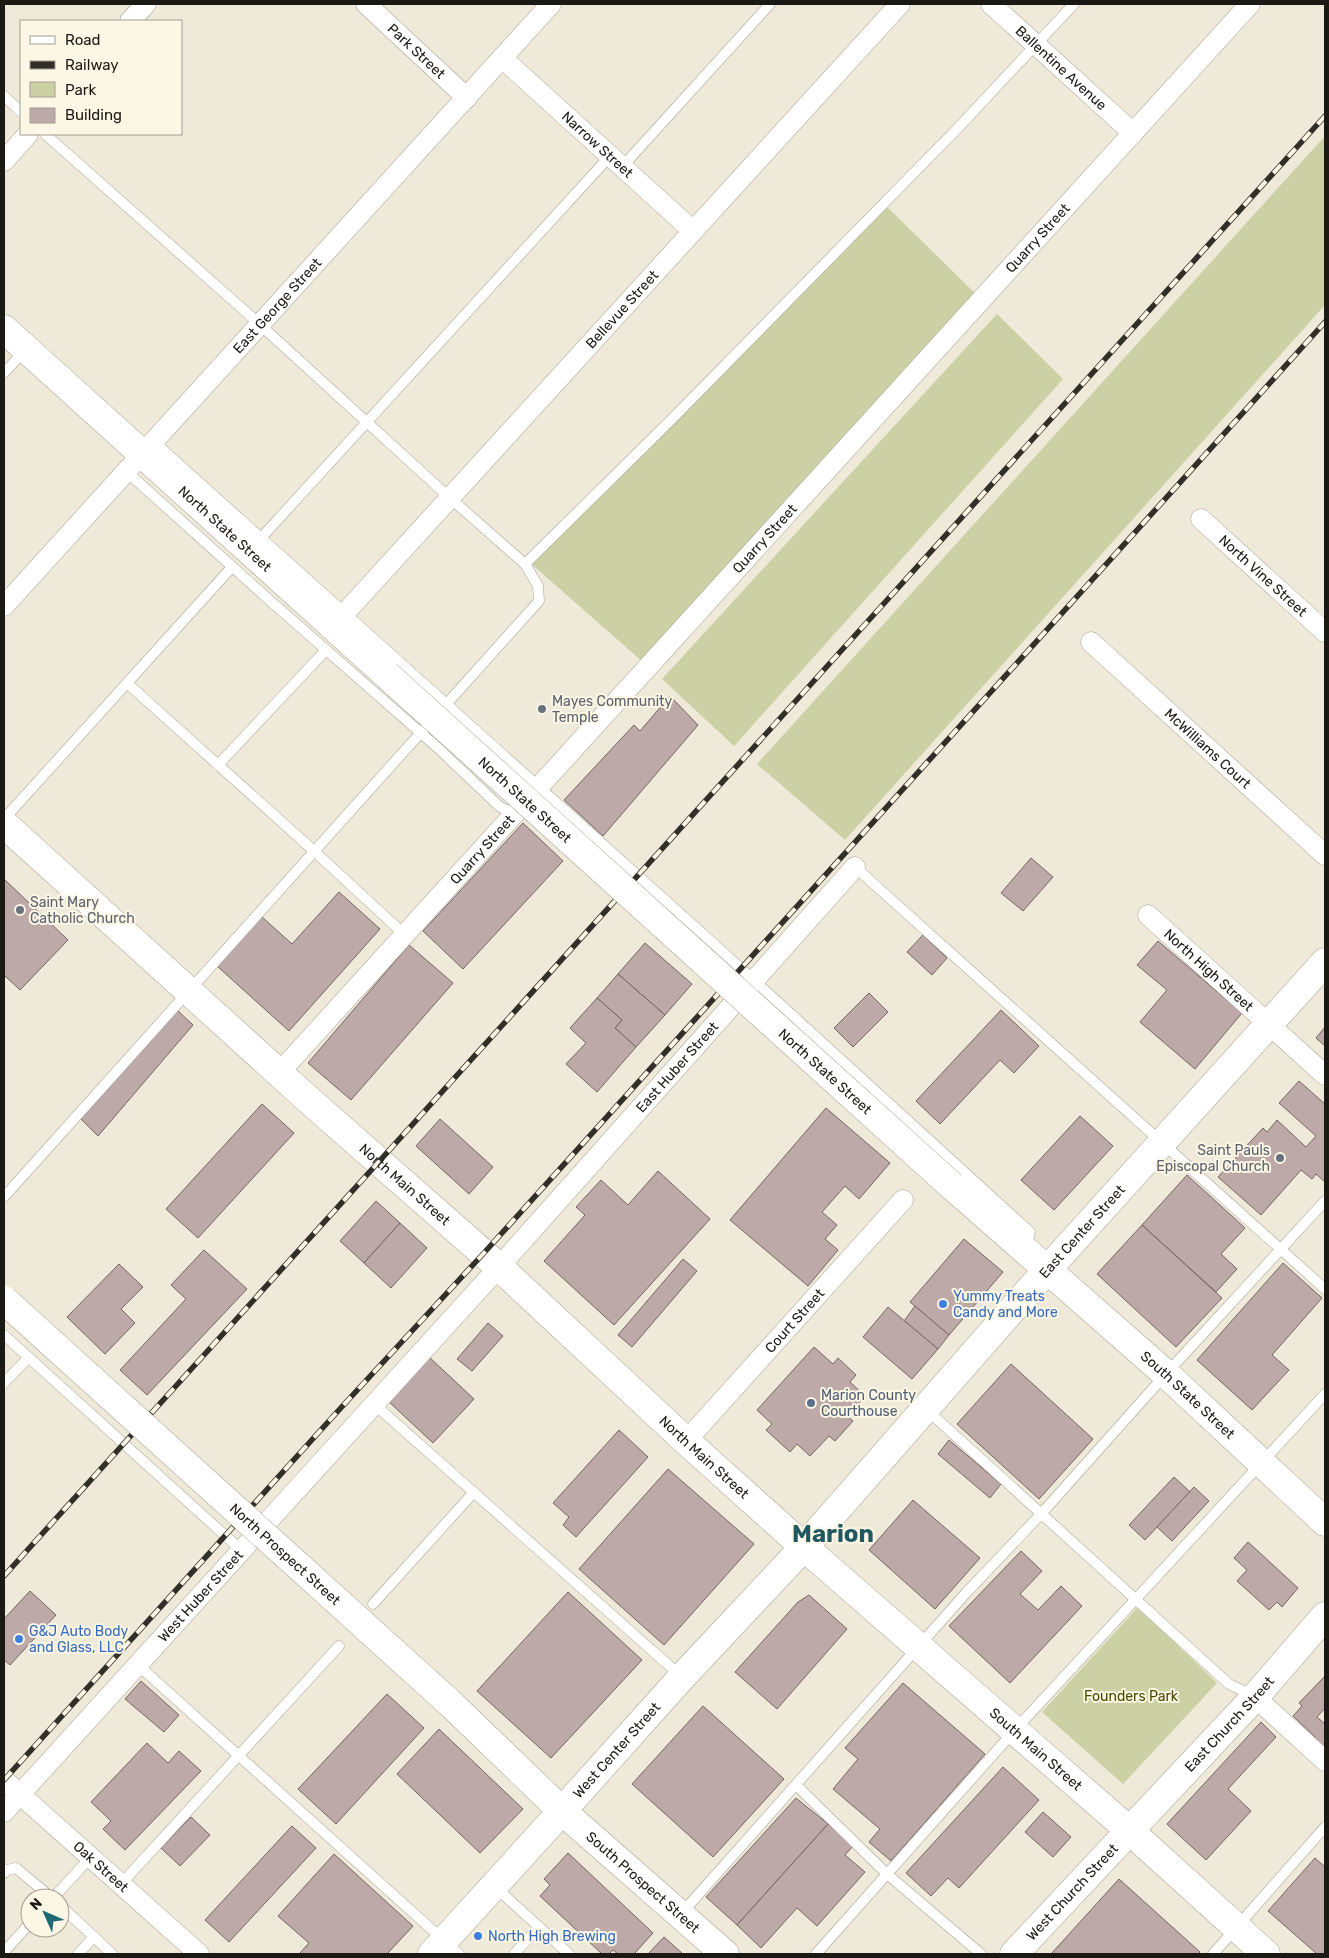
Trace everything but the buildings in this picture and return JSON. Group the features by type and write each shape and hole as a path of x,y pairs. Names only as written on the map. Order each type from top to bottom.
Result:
{"main road":[{"name":"North State Street","path":"4,330 140,455 952,1186 1019,1252 1047,1270"},
{"name":"North Main Street","path":"6,829 498,1267 686,1441 804,1546"},
{"name":"East Center Street","path":"804,1546 1047,1270 1163,1144 1325,962"},
{"name":"South State Street","path":"1047,1270 1166,1374 1325,1522"},
{"name":"North Prospect Street","path":"4,1300 451,1704 562,1811"},
{"name":"South Main Street","path":"804,1546 1130,1830 1266,1954"},
{"name":"West Center Street","path":"445,1950 494,1886 682,1677 804,1546"},
{"name":"East Church Street","path":"1130,1830 1255,1697 1325,1616"},
{"name":"South Prospect Street","path":"562,1811 725,1954"},
{"name":"West Church Street","path":"1014,1954 1130,1830"}],"street":[{"path":"131,20 146,4"},
{"name":"Park Street","path":"366,4 467,98"},
{"name":"East George Street","path":"4,606 551,4"},
{"name":"Bellevue Street","path":"345,613 900,4"},
{"name":"Ballentine Avenue","path":"991,4 1133,133"},
{"name":"Quarry Street","path":"279,1073 405,935 521,816 539,787 1250,4"},
{"name":"Narrow Street","path":"502,58 693,231"},
{"path":"4,161 27,135"},
{"name":"North Vine Street","path":"1201,519 1325,632"},
{"name":"McWilliams Court","path":"1091,642 1325,855"},
{"name":"East Huber Street","path":"498,1267 855,867"},
{"name":"North High Street","path":"1148,915 1325,1074"},
{"name":"Court Street","path":"686,1441 903,1200"},
{"name":"West Huber Street","path":"4,1812 498,1267"},
{"path":"1255,1697 1325,1761"},
{"name":"Oak Street","path":"4,1780 199,1954"}],"lane":[{"path":"261,538 616,161 770,4"},
{"path":"525,564 672,419 949,137 1074,4"},
{"path":"4,96 20,111"},
{"path":"4,1197 539,601 538,586 525,564 260,324 46,135"},
{"path":"4,373 25,349"},
{"path":"140,455 261,538 754,980 1030,1232 1019,1252"},
{"path":"140,455 232,567 420,732 500,807 521,816"},
{"path":"6,829 127,683 232,567"},
{"path":"218,766 326,650"},
{"path":"127,683 405,935"},
{"path":"855,867 1325,1289"},
{"path":"668,943 828,1088"},
{"path":"680,1915 966,1593 1042,1513 1166,1374 1325,1202"},
{"path":"4,1335 241,1550"},
{"path":"4,1383 28,1358"},
{"path":"816,1954 1015,1730 1325,1394"},
{"path":"374,1404 682,1677"},
{"path":"926,1409 1230,1684 1255,1697"},
{"path":"373,1604 474,1492"},
{"path":"121,1884 339,1646"},
{"path":"138,1665 445,1950"},
{"path":"796,1784 887,1874 981,1954"},
{"path":"1213,1954 1325,1828"},
{"path":"62,1888 91,1857"},
{"path":"4,1873 6,1870 16,1868 40,1888"},
{"path":"494,1886 569,1954"},
{"path":"70,1915 112,1954"},
{"path":"514,1954 539,1927"},
{"path":"4,1952 20,1934"},
{"path":"78,1954 94,1937"}],"green space":[{"path":"1325,136 1325,305 845,840 757,764"},
{"path":"880,200 983,301 644,663 528,561"},
{"path":"997,314 1063,379 734,746 662,679"},
{"name":"Founders Park","path":"1138,1607 1217,1683 1123,1784 1042,1712"}],"railway":[{"path":"4,1576 1325,116"},
{"path":"4,1780 483,1254 1325,322"}],"place":[{"name":"Mayes Community Temple","path":"542,709"},
{"name":"Saint Mary Catholic Church","path":"20,910"},
{"name":"Saint Pauls Episcopal Church","path":"1280,1158"},
{"name":"Yummy Treats Candy and More","path":"943,1304"},
{"name":"Marion County Courthouse","path":"811,1403"},
{"name":"G&J Auto Body and Glass, LLC","path":"19,1639"},
{"name":"North High Brewing","path":"478,1936"}],"district":[{"name":"Marion","path":"833,1534"}]}
